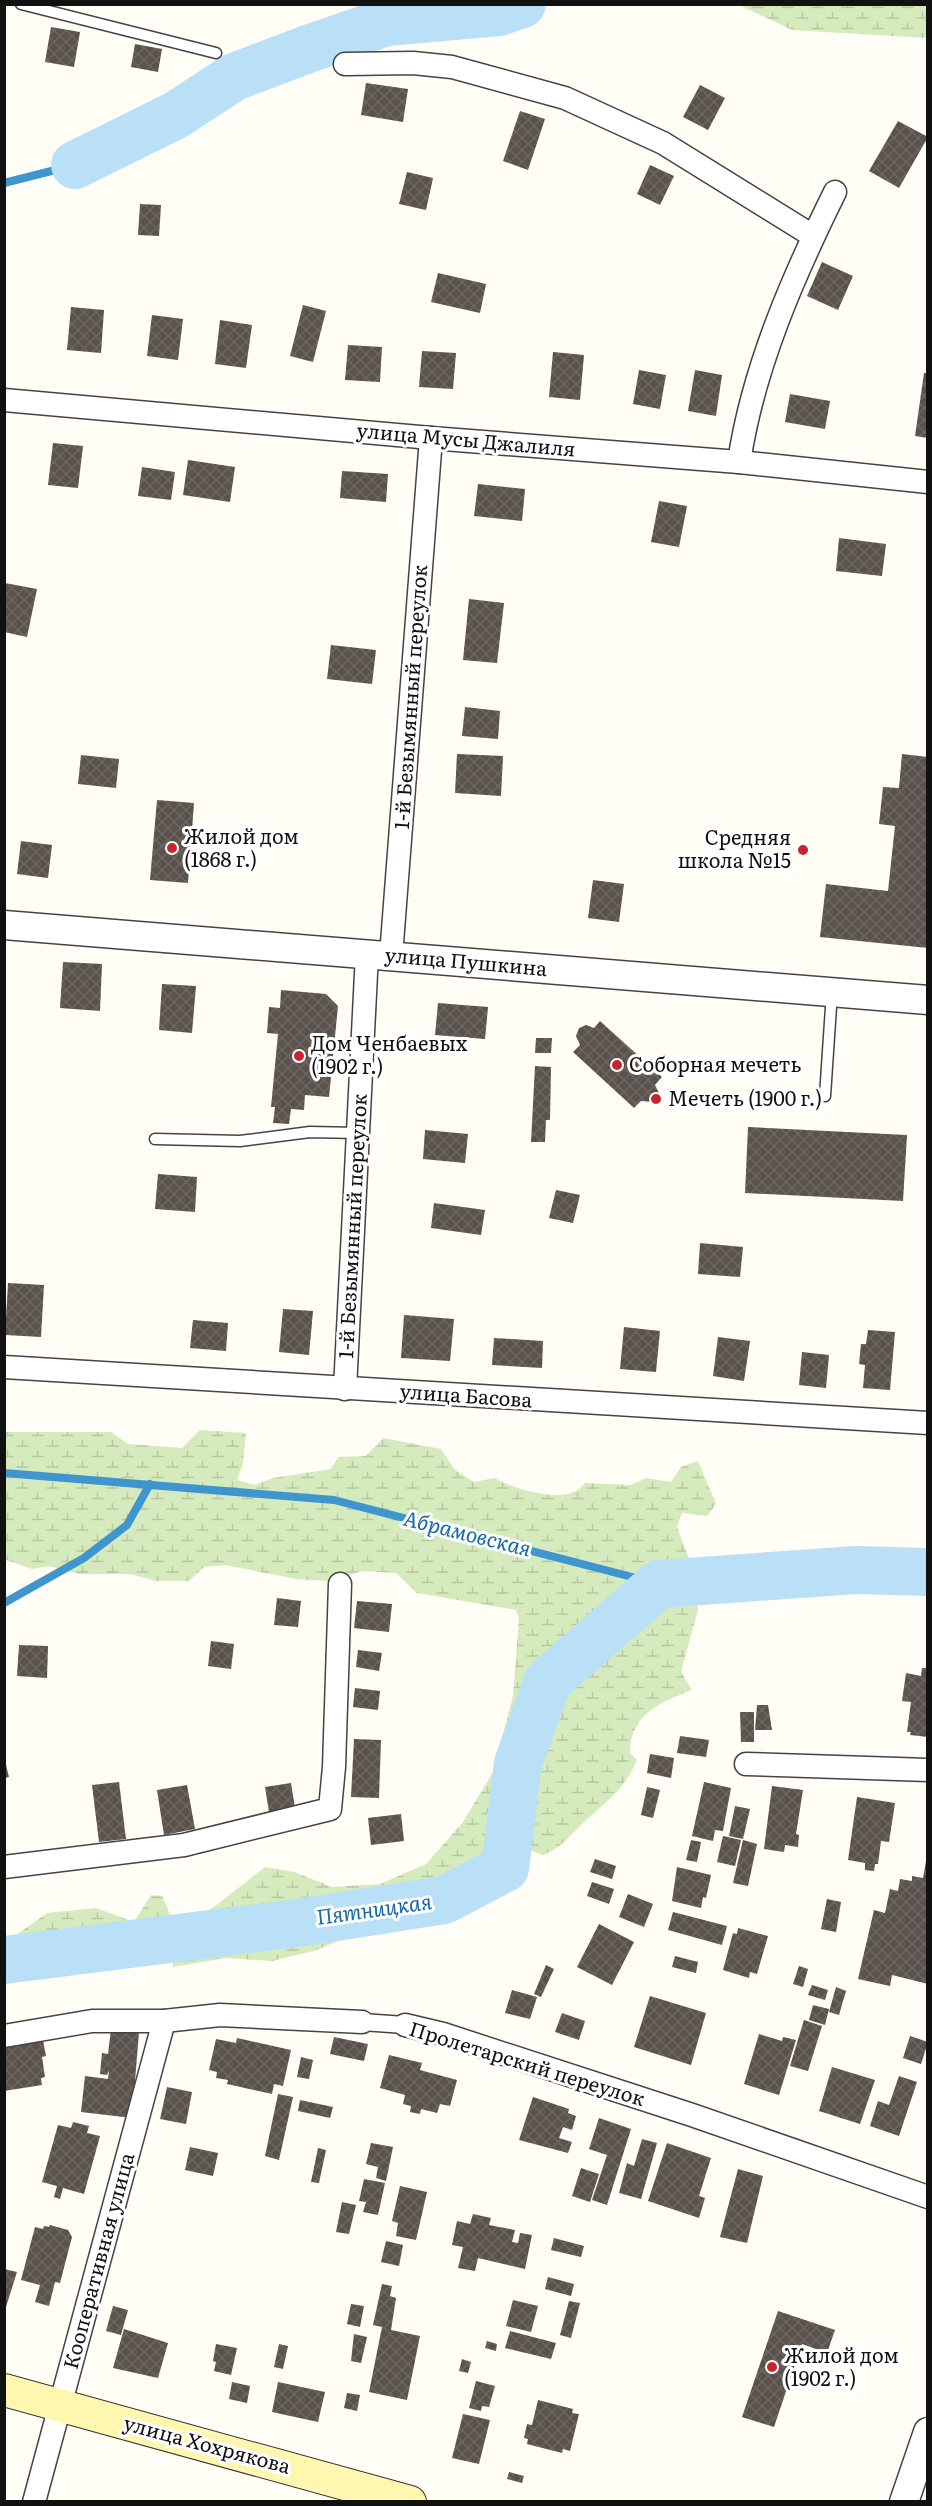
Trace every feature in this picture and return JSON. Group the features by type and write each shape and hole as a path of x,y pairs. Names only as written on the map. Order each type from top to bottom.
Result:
{"main road":[{"name":"улица Хохрякова","path":"4,2390 410,2502"}],"street":[{"path":"345,64 413,63 452,67 565,98 663,143 813,236"},
{"path":"739,462 751,403 765,355 813,236 835,192"},
{"name":"улица Мусы Джалиля","path":"4,400 431,438 739,462 927,482"},
{"name":"1-й Безымянный переулок","path":"345,1389 358,1133 379,955 431,438"},
{"name":"улица Пушкина","path":"4,925 927,999"},
{"name":"улица Басова","path":"4,1367 927,1423"},
{"path":"4,1867 184,1845 330,1809 334,1767 340,1584"},
{"path":"746,1764 927,1770"},
{"name":"Пролетарский переулок","path":"4,2036 92,2021 164,2021 220,2015 405,2025 443,2034 681,2111 927,2196"},
{"name":"Кооперативная улица","path":"34,2502 164,2021"},
{"path":"904,2502 927,2432"}],"lane":[{"path":"21,4 216,53"},
{"path":"825,1096 832,992"},
{"path":"155,1139 240,1141 310,1132 358,1133"}],"green space":[{"path":"739,5 927,5 927,38 792,30"},
{"path":"200,1430 246,1433 243,1463 237,1480 254,1485 273,1478 331,1469 338,1457 366,1456 383,1438 441,1449 455,1470 474,1482 495,1478 522,1489 557,1495 575,1491 585,1483 631,1485 646,1478 671,1482 681,1467 698,1461 716,1504 707,1516 682,1513 677,1527 692,1567 698,1610 681,1672 692,1690 669,1699 649,1711 641,1719 631,1740 630,1753 637,1760 632,1771 613,1795 564,1842 542,1855 527,1849 518,1849 499,1861 480,1866 477,1868 486,1884 477,1893 450,1901 419,1915 385,1921 317,1950 272,1961 225,1958 173,1967 170,1932 159,1919 148,1958 139,1959 114,1954 96,1961 82,1971 66,1966 5,1977 4,1935 12,1938 47,1913 96,1908 134,1922 151,1895 162,1896 171,1917 188,1923 218,1904 265,1867 294,1872 332,1887 380,1884 426,1864 463,1822 493,1772 513,1696 519,1619 516,1610 417,1593 396,1573 363,1571 327,1581 296,1579 225,1565 204,1567 189,1581 156,1581 130,1574 78,1574 49,1566 32,1569 6,1560 5,1432 111,1432 128,1444 182,1448"}],"building":[{"path":"51,27 80,32 74,67 45,62"},
{"path":"135,44 162,49 158,72 131,67"},
{"path":"366,83 408,89 403,122 361,115"},
{"path":"700,85 725,98 708,130 683,117"},
{"path":"520,111 545,119 528,170 503,161"},
{"path":"898,121 928,137 899,188 869,171"},
{"path":"650,165 674,176 660,205 637,194"},
{"path":"407,172 433,178 426,210 399,204"},
{"path":"140,204 161,205 159,236 138,235"},
{"path":"822,262 853,276 838,310 807,296"},
{"path":"438,273 486,284 480,313 431,302"},
{"path":"303,305 326,311 313,362 290,356"},
{"path":"71,307 104,310 101,353 67,350"},
{"path":"152,315 183,319 178,360 147,356"},
{"path":"220,320 252,325 246,368 215,364"},
{"path":"348,345 382,347 380,382 345,380"},
{"path":"422,351 456,353 453,389 419,387"},
{"path":"553,352 584,355 580,400 549,397"},
{"path":"639,370 666,375 660,409 633,404"},
{"path":"695,370 722,375 716,416 688,411"},
{"path":"924,373 928,373 928,438 915,436"},
{"path":"790,394 830,401 825,429 785,422"},
{"path":"53,443 83,446 78,488 48,485"},
{"path":"188,460 235,467 230,502 183,495"},
{"path":"142,467 175,472 171,500 138,496"},
{"path":"342,471 388,474 386,502 340,498"},
{"path":"478,484 525,489 522,521 474,516"},
{"path":"659,501 687,506 679,547 651,542"},
{"path":"839,538 886,544 882,576 836,571"},
{"path":"5,583 37,589 27,637 4,632"},
{"path":"469,599 504,603 497,663 463,660"},
{"path":"331,645 376,650 372,684 327,679"},
{"path":"465,707 500,711 498,739 462,736"},
{"path":"457,754 503,756 501,796 455,793"},
{"path":"902,754 928,757 928,948 820,937 826,884 888,891 895,826 879,824 883,787 899,788"},
{"path":"81,755 119,759 116,788 78,784"},
{"path":"157,800 194,803 188,883 150,880"},
{"path":"21,841 52,845 48,878 17,874"},
{"path":"593,880 624,884 619,922 588,918"},
{"path":"63,962 102,964 100,1011 60,1008"},
{"path":"162,984 196,986 192,1033 159,1030"},
{"path":"281,990 326,994 338,1006 329,1097 305,1095 304,1110 291,1109 289,1124 273,1123 275,1107 271,1107 278,1034 267,1033 269,1007 280,1008"},
{"path":"438,1003 488,1007 485,1039 435,1035"},
{"name":"Соборная мечеть","path":"600,1021 662,1077 655,1085 659,1093 654,1102 641,1101 634,1108 573,1052 580,1045 576,1036 579,1028 586,1025 594,1028"},
{"path":"536,1038 552,1038 551,1053 535,1053"},
{"path":"535,1066 551,1067 550,1120 546,1120 545,1142 531,1142"},
{"path":"748,1127 907,1135 903,1201 745,1193"},
{"path":"425,1130 468,1134 465,1163 423,1159"},
{"path":"158,1174 197,1177 195,1212 155,1209"},
{"path":"556,1190 580,1195 573,1223 549,1218"},
{"path":"434,1203 485,1210 481,1235 431,1228"},
{"path":"700,1243 743,1247 740,1277 698,1274"},
{"path":"8,1283 44,1285 41,1337 5,1335"},
{"path":"283,1309 313,1311 309,1355 279,1352"},
{"path":"404,1315 454,1319 450,1361 401,1358"},
{"path":"193,1320 228,1323 226,1351 190,1348"},
{"path":"624,1327 660,1331 656,1372 620,1369"},
{"path":"868,1330 895,1332 890,1390 863,1388 865,1365 859,1364 861,1344 866,1344"},
{"path":"718,1337 750,1341 744,1381 713,1376"},
{"path":"494,1338 543,1341 542,1368 492,1365"},
{"path":"802,1352 829,1355 826,1388 799,1385"},
{"path":"277,1598 301,1601 298,1627 274,1625"},
{"path":"357,1601 392,1604 389,1632 354,1628"},
{"path":"211,1641 234,1644 231,1669 208,1666"},
{"path":"19,1645 48,1646 47,1678 17,1676"},
{"path":"358,1650 382,1653 379,1671 356,1667"},
{"path":"922,1668 928,1668 928,1737 910,1735 911,1732 907,1732 911,1702 902,1701 906,1673 921,1676"},
{"path":"355,1688 380,1691 378,1710 353,1707"},
{"path":"757,1705 768,1705 772,1730 755,1730"},
{"path":"740,1712 754,1712 754,1742 741,1742"},
{"path":"680,1736 709,1740 706,1757 677,1753"},
{"path":"354,1739 381,1740 379,1798 351,1797"},
{"path":"650,1754 674,1758 671,1778 647,1773"},
{"path":"4,1757 9,1777 4,1778"},
{"path":"119,1782 126,1839 99,1842 92,1785"},
{"path":"704,1782 731,1788 723,1831 715,1830 713,1841 692,1836"},
{"path":"291,1783 295,1808 269,1812 265,1787"},
{"path":"187,1785 195,1829 164,1835 157,1790"},
{"path":"772,1786 803,1790 796,1834 799,1835 798,1847 785,1845 784,1852 764,1849"},
{"path":"647,1787 660,1790 653,1818 641,1815"},
{"path":"857,1797 895,1803 889,1842 881,1841 878,1864 875,1864 874,1871 865,1870 865,1863 848,1860"},
{"path":"735,1806 750,1809 743,1839 729,1836"},
{"path":"401,1814 404,1841 371,1845 368,1818"},
{"path":"723,1836 741,1840 735,1866 717,1862"},
{"path":"691,1840 701,1842 697,1862 686,1860"},
{"path":"743,1840 757,1844 748,1886 733,1883"},
{"path":"595,1859 616,1866 612,1879 590,1872"},
{"path":"926,1861 928,1984 892,1975 890,1986 858,1979 874,1910 885,1913 890,1889 898,1891 900,1879 912,1881 912,1876 923,1878"},
{"path":"677,1867 711,1875 706,1898 703,1897 701,1908 672,1901"},
{"path":"592,1882 614,1889 609,1904 587,1896"},
{"path":"628,1894 653,1904 644,1927 619,1917"},
{"path":"827,1899 841,1902 836,1932 821,1929"},
{"path":"673,1912 727,1926 722,1945 668,1930"},
{"path":"599,1924 634,1942 612,1985 577,1967"},
{"path":"738,1928 768,1936 757,1974 750,1972 749,1978 723,1970 733,1933 737,1934"},
{"path":"675,1956 698,1962 696,1973 672,1967"},
{"path":"546,1965 554,1969 541,1997 534,1994"},
{"path":"799,1966 808,1969 803,1987 793,1984"},
{"path":"812,1985 828,1990 825,2000 808,1995"},
{"path":"836,1987 846,1991 839,2015 829,2012"},
{"path":"512,1990 537,1997 530,2019 505,2013"},
{"path":"650,1996 706,2013 691,2065 634,2047"},
{"path":"813,2005 829,2009 825,2025 809,2020"},
{"path":"562,2013 585,2021 579,2040 555,2032"},
{"path":"804,2020 822,2026 808,2071 790,2066"},
{"path":"111,2029 139,2032 132,2118 81,2112 85,2076 108,2079 109,2070 107,2075 100,2074 102,2053 108,2054"},
{"path":"759,2034 782,2041 783,2037 796,2040 779,2095 744,2084"},
{"path":"910,2036 928,2042 921,2064 903,2058"},
{"path":"334,2037 368,2044 364,2061 330,2054"},
{"path":"237,2038 291,2050 283,2086 274,2084 272,2094 227,2084 228,2080 216,2078 217,2072 209,2070 216,2039 236,2043"},
{"path":"43,2040 46,2056 42,2057 45,2077 41,2078 42,2085 4,2091 4,2046"},
{"path":"389,2055 422,2063 420,2070 457,2080 450,2106 440,2104 437,2113 421,2109 420,2114 410,2112 411,2106 403,2104 405,2095 380,2088"},
{"path":"301,2057 313,2060 309,2079 297,2077"},
{"path":"832,2067 875,2080 860,2124 819,2111"},
{"path":"899,2076 917,2082 899,2136 870,2126 878,2101 889,2105"},
{"path":"167,2087 192,2092 186,2124 160,2119"},
{"path":"278,2094 293,2097 279,2160 265,2156"},
{"path":"533,2097 569,2109 568,2113 576,2116 572,2130 563,2127 559,2138 572,2142 568,2153 519,2140"},
{"path":"300,2100 333,2107 330,2118 298,2111"},
{"path":"599,2118 631,2129 607,2205 592,2200 607,2155 589,2149"},
{"path":"73,2122 89,2126 87,2133 100,2136 84,2194 63,2188 60,2199 54,2197 57,2186 42,2182 58,2125 71,2128"},
{"path":"642,2139 657,2143 641,2199 619,2193 627,2163 634,2166"},
{"path":"371,2143 393,2147 386,2181 376,2178 378,2167 366,2164"},
{"path":"667,2143 711,2158 699,2196 705,2198 699,2218 648,2201"},
{"path":"190,2147 218,2153 213,2176 185,2170"},
{"path":"318,2148 326,2150 319,2183 311,2182"},
{"path":"581,2168 599,2174 590,2202 572,2196"},
{"path":"738,2169 763,2176 747,2243 720,2237"},
{"path":"364,2179 385,2183 378,2215 363,2212 366,2202 359,2201"},
{"path":"400,2186 427,2192 416,2240 396,2236 398,2223 392,2221"},
{"path":"342,2202 356,2205 349,2234 336,2232"},
{"path":"473,2214 491,2218 489,2225 515,2230 512,2242 518,2243 520,2233 532,2235 525,2269 478,2258 475,2271 458,2268 463,2247 452,2245 457,2221 470,2224"},
{"path":"50,2225 68,2230 72,2237 60,2283 55,2282 49,2306 35,2302 40,2285 21,2280 35,2227 43,2229 44,2226 49,2227"},
{"path":"554,2238 584,2246 581,2257 551,2250"},
{"path":"386,2241 403,2245 399,2266 381,2262"},
{"path":"4,2269 17,2272 5,2310 4,2309"},
{"path":"548,2277 574,2284 571,2296 545,2289"},
{"path":"382,2284 392,2286 390,2296 396,2298 391,2330 420,2336 407,2400 369,2392 382,2327 373,2325"},
{"path":"513,2300 538,2306 531,2332 506,2326"},
{"path":"569,2301 580,2303 571,2338 560,2335"},
{"path":"351,2304 364,2306 360,2327 347,2324"},
{"path":"113,2306 128,2310 121,2335 106,2331"},
{"path":"778,2311 835,2330 827,2353 802,2344 774,2427 742,2417"},
{"path":"124,2329 168,2343 158,2378 113,2368"},
{"path":"510,2331 556,2343 551,2359 505,2348"},
{"path":"354,2334 367,2337 361,2363 351,2361"},
{"path":"487,2341 497,2344 496,2351 485,2348"},
{"path":"216,2344 237,2348 231,2375 214,2371"},
{"path":"279,2344 288,2346 283,2369 274,2367"},
{"path":"462,2359 471,2362 468,2373 459,2371"},
{"path":"476,2381 495,2386 489,2407 482,2406 481,2411 469,2408"},
{"path":"232,2382 250,2386 247,2403 229,2399"},
{"path":"278,2382 325,2392 318,2422 272,2412"},
{"path":"347,2393 360,2395 357,2411 344,2408"},
{"path":"538,2400 573,2409 572,2413 579,2414 570,2451 563,2449 562,2453 527,2444 528,2439 524,2438 527,2424 532,2425"},
{"path":"463,2414 490,2420 479,2464 452,2458"},
{"path":"509,2472 524,2476 522,2483 507,2479"}],"waterway":[{"path":"75,165 176,115 234,77 308,49 386,22 499,12 522,4"},
{"path":"4,183 75,165"},
{"name":"Абрамовская","path":"4,1473 334,1500 659,1584"},
{"path":"4,1603 84,1558 127,1525 150,1484"},
{"name":"Пятницкая","path":"4,1960 304,1922 444,1900 505,1868 518,1763 548,1681 659,1584 856,1570 928,1572"}],"place":[{"name":"Жилой дом (1868 г.)","path":"172,848"},
{"name":"Средняя школа №15","path":"803,850"},
{"name":"Дом Ченбаевых (1902 г.)","path":"299,1056"},
{"name":"Соборная мечеть","path":"617,1065"},
{"name":"Мечеть (1900 г.)","path":"656,1099"},
{"name":"Жилой дом (1902 г.)","path":"772,2367"}]}
